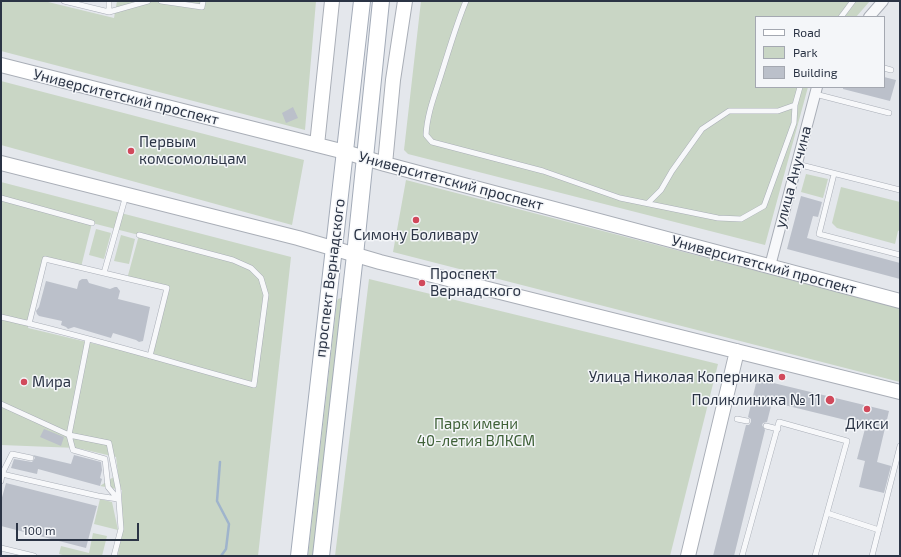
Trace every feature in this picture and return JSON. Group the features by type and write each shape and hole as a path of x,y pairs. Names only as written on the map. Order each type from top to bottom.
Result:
{"main road":[{"path":"317,145 332,1"},
{"name":"проспект Вернадского","path":"299,556 330,296 333,248 362,1"},
{"name":"проспект Вернадского","path":"321,556 347,298 355,255 366,159 381,1"},
{"path":"385,164 393,80 405,1"},
{"path":"375,55 393,80"},
{"name":"Университетский проспект","path":"1,65 345,152 366,159 900,301"},
{"path":"1,163 298,238 355,255 900,392"},
{"path":"688,556 737,351"}],"street":[{"path":"870,16 883,1"},
{"name":"улица Анучина","path":"770,266 816,90"}],"lane":[{"path":"64,1 109,12 148,1"},
{"path":"109,1 109,12"},
{"path":"161,1 202,7 203,1"},
{"path":"466,1 460,15 433,100 426,124 426,135 432,142 543,171 620,198 718,218 740,219 764,206 794,122 795,105 800,88"},
{"path":"842,16 854,1"},
{"path":"885,68 891,70"},
{"path":"816,90 889,113"},
{"path":"648,203 661,190 672,171 702,129 729,112 778,111 795,105"},
{"path":"797,164 900,190"},
{"path":"834,174 818,234 900,255"},
{"path":"104,273 126,194"},
{"path":"1,198 92,223"},
{"path":"1,317 88,339 254,385 266,295 261,278 251,268 233,260 139,235"},
{"path":"29,324 45,259 167,288 150,356"},
{"path":"88,339 69,435 73,450 105,459 108,487 118,499"},
{"path":"1,404 69,435 109,443 118,488 121,529 114,556"},
{"path":"737,419 747,421"},
{"path":"742,556 779,422 847,441 815,556"},
{"path":"766,426 778,429"},
{"path":"872,556 900,446"},
{"path":"1,481 2,474 12,454 31,458"},
{"path":"2,474 98,496 118,499"},
{"path":"827,513 879,530"},
{"path":"1,548 34,556"}],"green space":[{"path":"1,1 44,1 114,18 117,1 316,1 305,130 1,51"},
{"path":"421,1 870,1 857,16 755,16 755,88 808,88 765,245 408,154 404,150"},
{"path":"1,81 304,160 292,225 1,145"},
{"path":"806,174 828,179 823,198 801,192"},
{"path":"406,180 900,308 900,382 393,252"},
{"path":"1,182 291,257 258,556 118,556 122,490 100,486 118,474 116,457 77,448 1,445","holes":["92,223 139,235 127,279 167,288 150,357 28,328 45,259 81,267"]},
{"path":"841,187 900,202 900,230 898,231 895,244 837,228 832,223"},
{"path":"96,229 111,233 104,259 89,255"},
{"path":"121,235 135,239 129,264 114,261"},
{"name":"Парк имени 40-летия ВЛКСМ","path":"369,279 718,364 670,556 335,556"},
{"path":"341,298 343,299 315,556 308,556 337,301"},
{"path":"100,499 112,502 118,530 94,524"},
{"path":"93,533 107,536 102,556 66,556 59,554 61,546 89,553"}],"building":[{"path":"885,77 896,80 890,101 843,89 885,88"},
{"path":"293,107 298,118 286,123 282,113"},
{"path":"801,196 822,202 818,217 813,216 807,238 900,263 900,279 787,249"},
{"path":"82,279 87,279 89,283 110,289 117,287 120,291 118,299 150,307 143,341 139,342 113,333 111,338 74,327 68,329 61,325 62,321 39,316 37,314 36,311 39,307 46,281 77,289 79,281"},
{"path":"757,379 889,411 877,462 891,466 884,493 859,487 865,461 857,459 866,425 772,402 767,422 763,423 762,425 765,430 734,556 713,556 746,425 749,425 751,422 751,419 748,417"},
{"path":"44,429 64,437 61,446 40,437"},
{"path":"33,455 71,464 74,455 101,462 102,470 100,478 102,479 100,486 38,469 37,474 11,468 14,459 32,462 35,458"},
{"path":"6,483 97,506 86,548 1,526 1,501"}],"waterway":[{"path":"220,462 217,501 229,524 226,549 221,556"}],"place":[{"name":"Первым комсомольцам","path":"131,151"},
{"name":"Симону Боливару","path":"416,220"},
{"name":"Проспект Вернадского","path":"422,283"},
{"name":"Улица Николая Коперника","path":"782,377"},
{"name":"Мира","path":"24,382"},
{"name":"Поликлиника № 11","path":"830,400"},
{"name":"Дикси","path":"867,409"}]}
